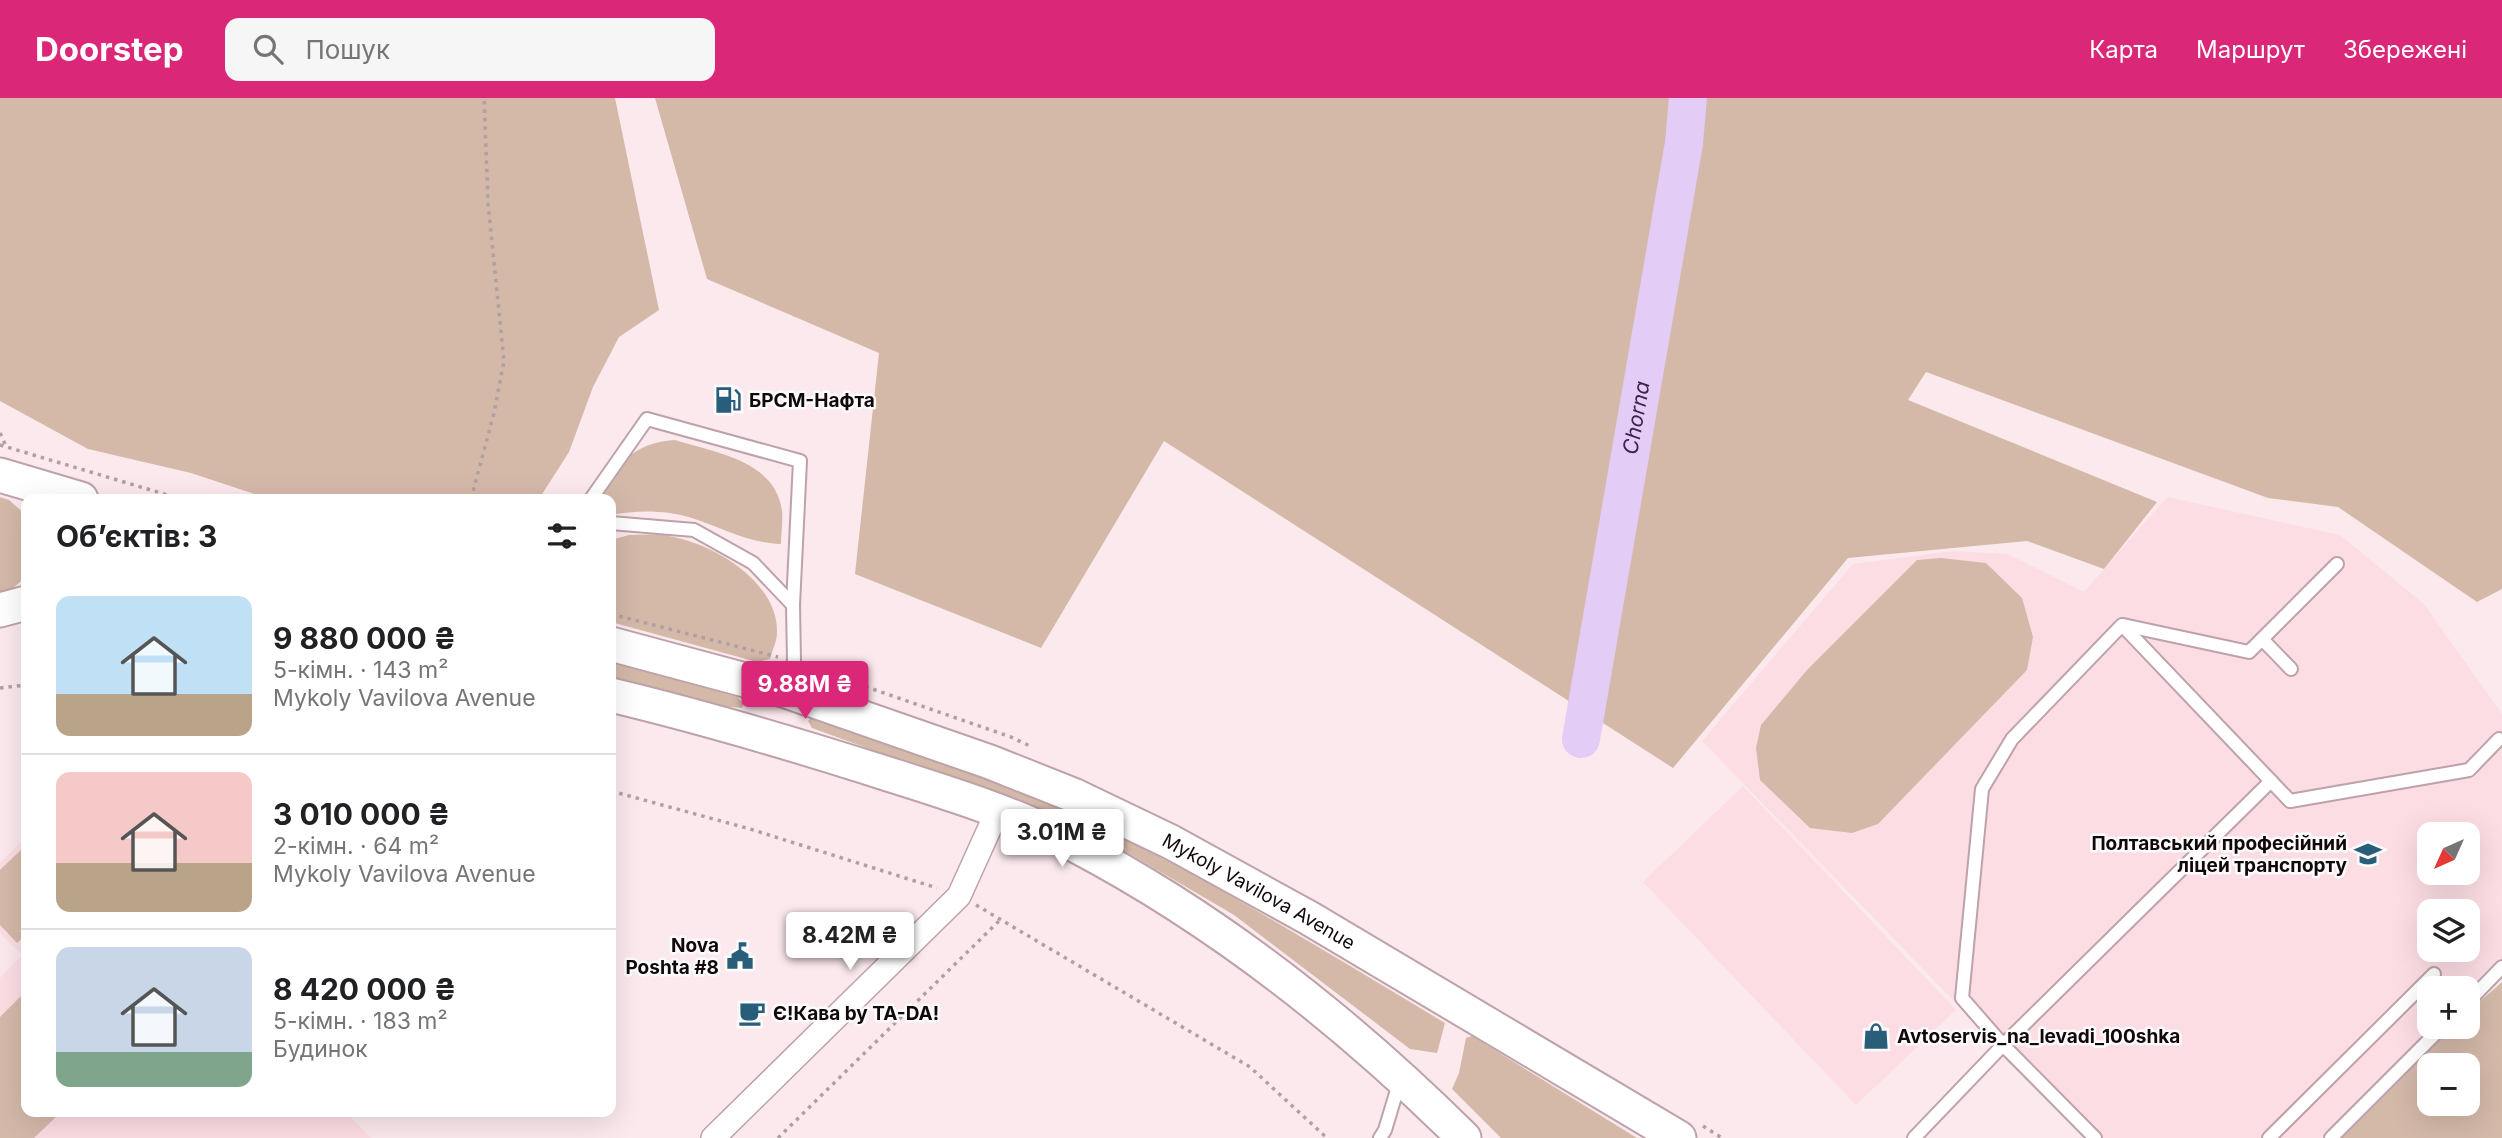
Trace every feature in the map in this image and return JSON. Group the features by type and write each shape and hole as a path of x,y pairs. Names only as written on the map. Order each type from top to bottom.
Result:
{"main road":[{"path":"14,474 68,494"},
{"path":"0,610 21,604"},
{"name":"Mykoly Vavilova Avenue","path":"616,645 786,691 1045,783 1171,842 1309,918 1679,1138"},
{"path":"772,737 786,691"},
{"path":"616,696 772,737 933,788 1071,843 1182,907 1250,953 1334,1018 1402,1076 1464,1138"}],"street":[{"path":"713,1138 959,896 997,812"}],"lane":[{"path":"595,494 648,419 800,461 793,606 794,661 786,691"},
{"path":"616,523 694,530 753,563 793,606"},
{"path":"2122,625 2249,652 2337,564"},
{"path":"2122,625 2290,801 2469,771 2499,739"},
{"path":"2095,1138 2003,1045 1962,998 1982,789 2012,739 2122,625"},
{"path":"2262,639 2291,669"},
{"path":"1914,1138 2003,1045 2271,781"},
{"path":"2480,990 2502,967"},
{"path":"2269,1138 2434,974"},
{"path":"2331,1138 2430,1039"},
{"path":"1380,1138 1402,1076"}],"path":[{"path":"472,494 504,361 488,203 484,98"},
{"path":"0,433 14,474"},
{"path":"0,445 14,474"},
{"path":"14,474 148,494"},
{"path":"0,688 21,686"},
{"path":"616,792 750,829 959,896 1250,1067 1327,1138"},
{"path":"782,1137 1002,919"}],"shaded area":[{"path":"0,98 615,98 659,310 619,337 593,387 569,452 542,494 255,494 191,473 88,449 0,401"},
{"path":"655,98 2502,98 2502,589 2477,602 2338,507 2268,498 1926,372 1908,400 2157,502 2104,569 2027,541 1848,558 1673,768 1164,441 1041,648 855,574 879,353 707,279"},
{"path":"675,440 725,455 741,461 768,480 777,494 782,511 781,544 747,538 672,513 616,514 616,494 600,494 612,475 628,458 637,451 660,442"},
{"path":"0,497 9,500 21,511 21,581 13,588 0,592"},
{"path":"2167,497 2340,535 2424,604 2502,714 2502,958 2480,980 2480,976 2417,976 2417,1039 2420,1039 2321,1138 2087,1138 1702,741 1853,564 1953,551 2007,554 2084,592"},
{"path":"629,535 680,538 719,554 738,566 754,580 775,614 777,636 770,659 757,662 616,623 616,539"},
{"path":"1941,558 1986,563 2022,598 2033,637 2027,670 1878,824 1852,833 1810,828 1760,780 1756,748 1761,725 1807,670 1917,560"},
{"path":"616,663 737,697 744,704 742,708 718,706 616,679"},
{"path":"812,717 1004,784 1066,810 1163,859 1445,1023 1437,1053 1410,1049 1234,915 1130,854 1031,808 812,728 808,721"},
{"path":"1743,786 1956,1010 1856,1105 1643,882"},
{"path":"21,842 21,954 0,933 0,863"},
{"path":"21,850 21,939 17,943 0,925 0,870"},
{"path":"21,956 21,1117 351,1117 371,1138 0,1138 0,978"},
{"path":"2502,982 2502,1138 2340,1138 2417,1062 2417,1116 2480,1116 2480,1053 2426,1053 2440,1039 2480,1039 2480,1001"},
{"path":"21,996 21,1117 56,1117 34,1138 0,1138 0,1017"},
{"path":"1472,1036 1637,1138 1501,1138 1452,1089 1459,1073 1466,1038"}],"waterway":[{"name":"Chorna","path":"1581,739 1684,143 1688,98"}],"place":[{"name":"БРСМ-Нафта","path":"728,400"},
{"name":"Полтавський професійний ліцей транспорту","path":"2368,854"},
{"name":"Nova Poshta #8","path":"740,956"},
{"name":"Є!Кава by TA-DA!","path":"752,1013"},
{"name":"Avtoservis_na_levadi_100shka","path":"1876,1036"}]}
